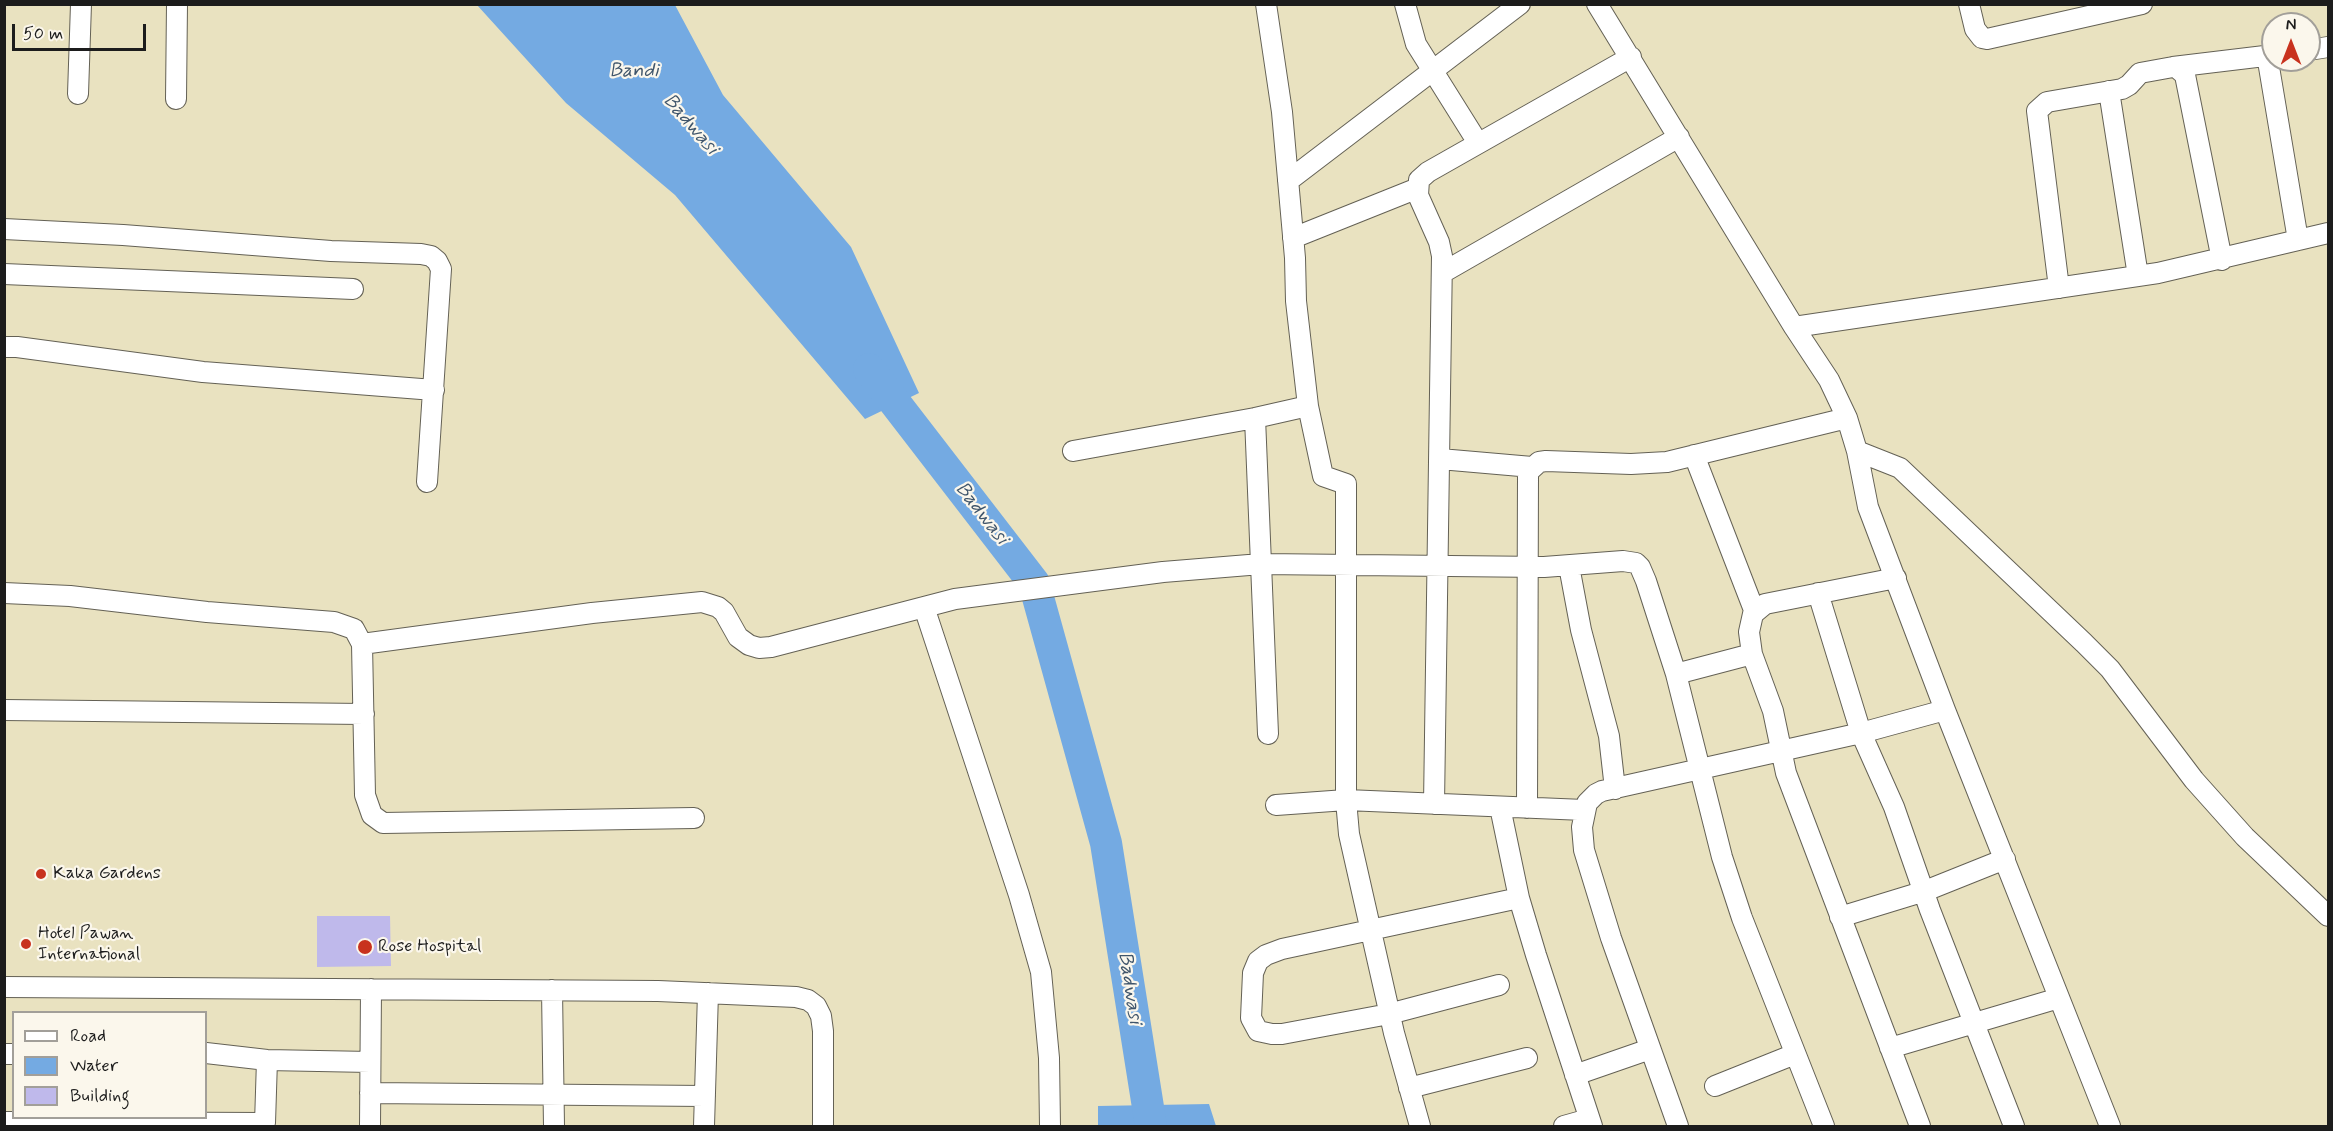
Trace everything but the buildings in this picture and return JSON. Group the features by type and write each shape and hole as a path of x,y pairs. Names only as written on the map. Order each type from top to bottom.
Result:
{"street":[{"path":"78,94 81,4"},
{"path":"176,99 177,4"},
{"path":"1266,4 1288,181 1298,318 1308,406 1323,476 1346,484 1346,800 1353,859 1389,1014 1420,1126"},
{"path":"1405,4 1413,38 1478,143"},
{"path":"1288,181 1520,4"},
{"path":"1597,4 1794,327 1829,380 1847,418 1857,451 1868,507 2059,998 2105,1125"},
{"path":"1970,4 1975,29 1982,38 1987,39 2142,4"},
{"path":"2059,288 2037,111 2048,102 2125,88 2140,73 2261,56"},
{"path":"1434,804 1442,273 1439,242 1418,195 1418,188 1422,175 1631,57"},
{"path":"2173,68 2177,68 2185,75 2222,260"},
{"path":"2273,72 2298,240"},
{"path":"2109,91 2138,276"},
{"path":"1442,273 1679,137"},
{"path":"1293,238 1418,188"},
{"path":"4,229 431,256 441,269 427,482"},
{"path":"1794,327 2138,276 2222,260 2328,232"},
{"path":"4,274 353,289"},
{"path":"4,347 203,372 434,390"},
{"path":"1072,452 1308,406"},
{"path":"1255,418 1268,734"},
{"path":"1440,459 1532,467 1546,461 1650,464 1667,462 1847,418"},
{"path":"1857,451 1900,468 2084,643 2110,669 2194,780 2245,837 2328,916"},
{"path":"1694,455 1754,610 1749,632 1752,654 1773,711 1781,752 1794,797 1920,1126"},
{"path":"1527,808 1527,476 1532,467"},
{"path":"362,644 560,617 702,602 718,607 738,637 749,645 759,648 771,647 955,599 1123,577 1261,564 1528,567 1630,561 1640,567 1676,674 1722,857 1742,918 1824,1126"},
{"path":"1569,566 1581,630 1609,736 1615,789"},
{"path":"1753,614 1765,604 1772,602 1896,578"},
{"path":"4,593 70,596 207,612 334,622 354,629 362,644 365,795 372,815 383,823 694,818"},
{"path":"1818,593 1862,733 1894,807 1972,1023 2014,1126"},
{"path":"924,607 1019,895 1041,972 1049,1058 1050,1126"},
{"path":"1676,674 1752,654"},
{"path":"4,710 364,714"},
{"path":"1678,1126 1608,928 1584,850 1582,827 1587,803 1596,794 1615,789 1862,733 1946,710"},
{"path":"1276,805 1346,800 1584,810"},
{"path":"1500,807 1519,898 1591,1123 1564,1126"},
{"path":"1840,917 1925,891 2005,859"},
{"path":"1499,985 1389,1014 1272,1034 1257,1030 1251,1018 1256,964 1262,958 1282,949 1519,898"},
{"path":"4,987 552,990 796,997 816,1005 821,1016 823,1126"},
{"path":"370,1126 371,989"},
{"path":"552,990 554,1126"},
{"path":"704,1126 708,993"},
{"path":"1890,1048 2059,998"},
{"path":"1575,1075 1650,1048"},
{"path":"207,1053 267,1060 370,1062"},
{"path":"1715,1086 1795,1054"},
{"path":"1409,1088 1527,1058"},
{"path":"4,1122 265,1123 267,1060"},
{"path":"370,1093 705,1096"}],"water":[{"name":"Bandi","path":"477,5 675,5 723,95 851,247 919,393 865,419 675,195 566,103"},
{"path":"1209,1104 1216,1126 1098,1126 1098,1106"}],"waterway":[{"name":"Badwasi","path":"869,369 1034,583 1106,843 1151,1126"}],"place":[{"name":"Kaka Gardens","path":"41,874"},
{"name":"Hotel Pawan International","path":"26,944"},
{"name":"Rose Hospital","path":"365,947"}]}
